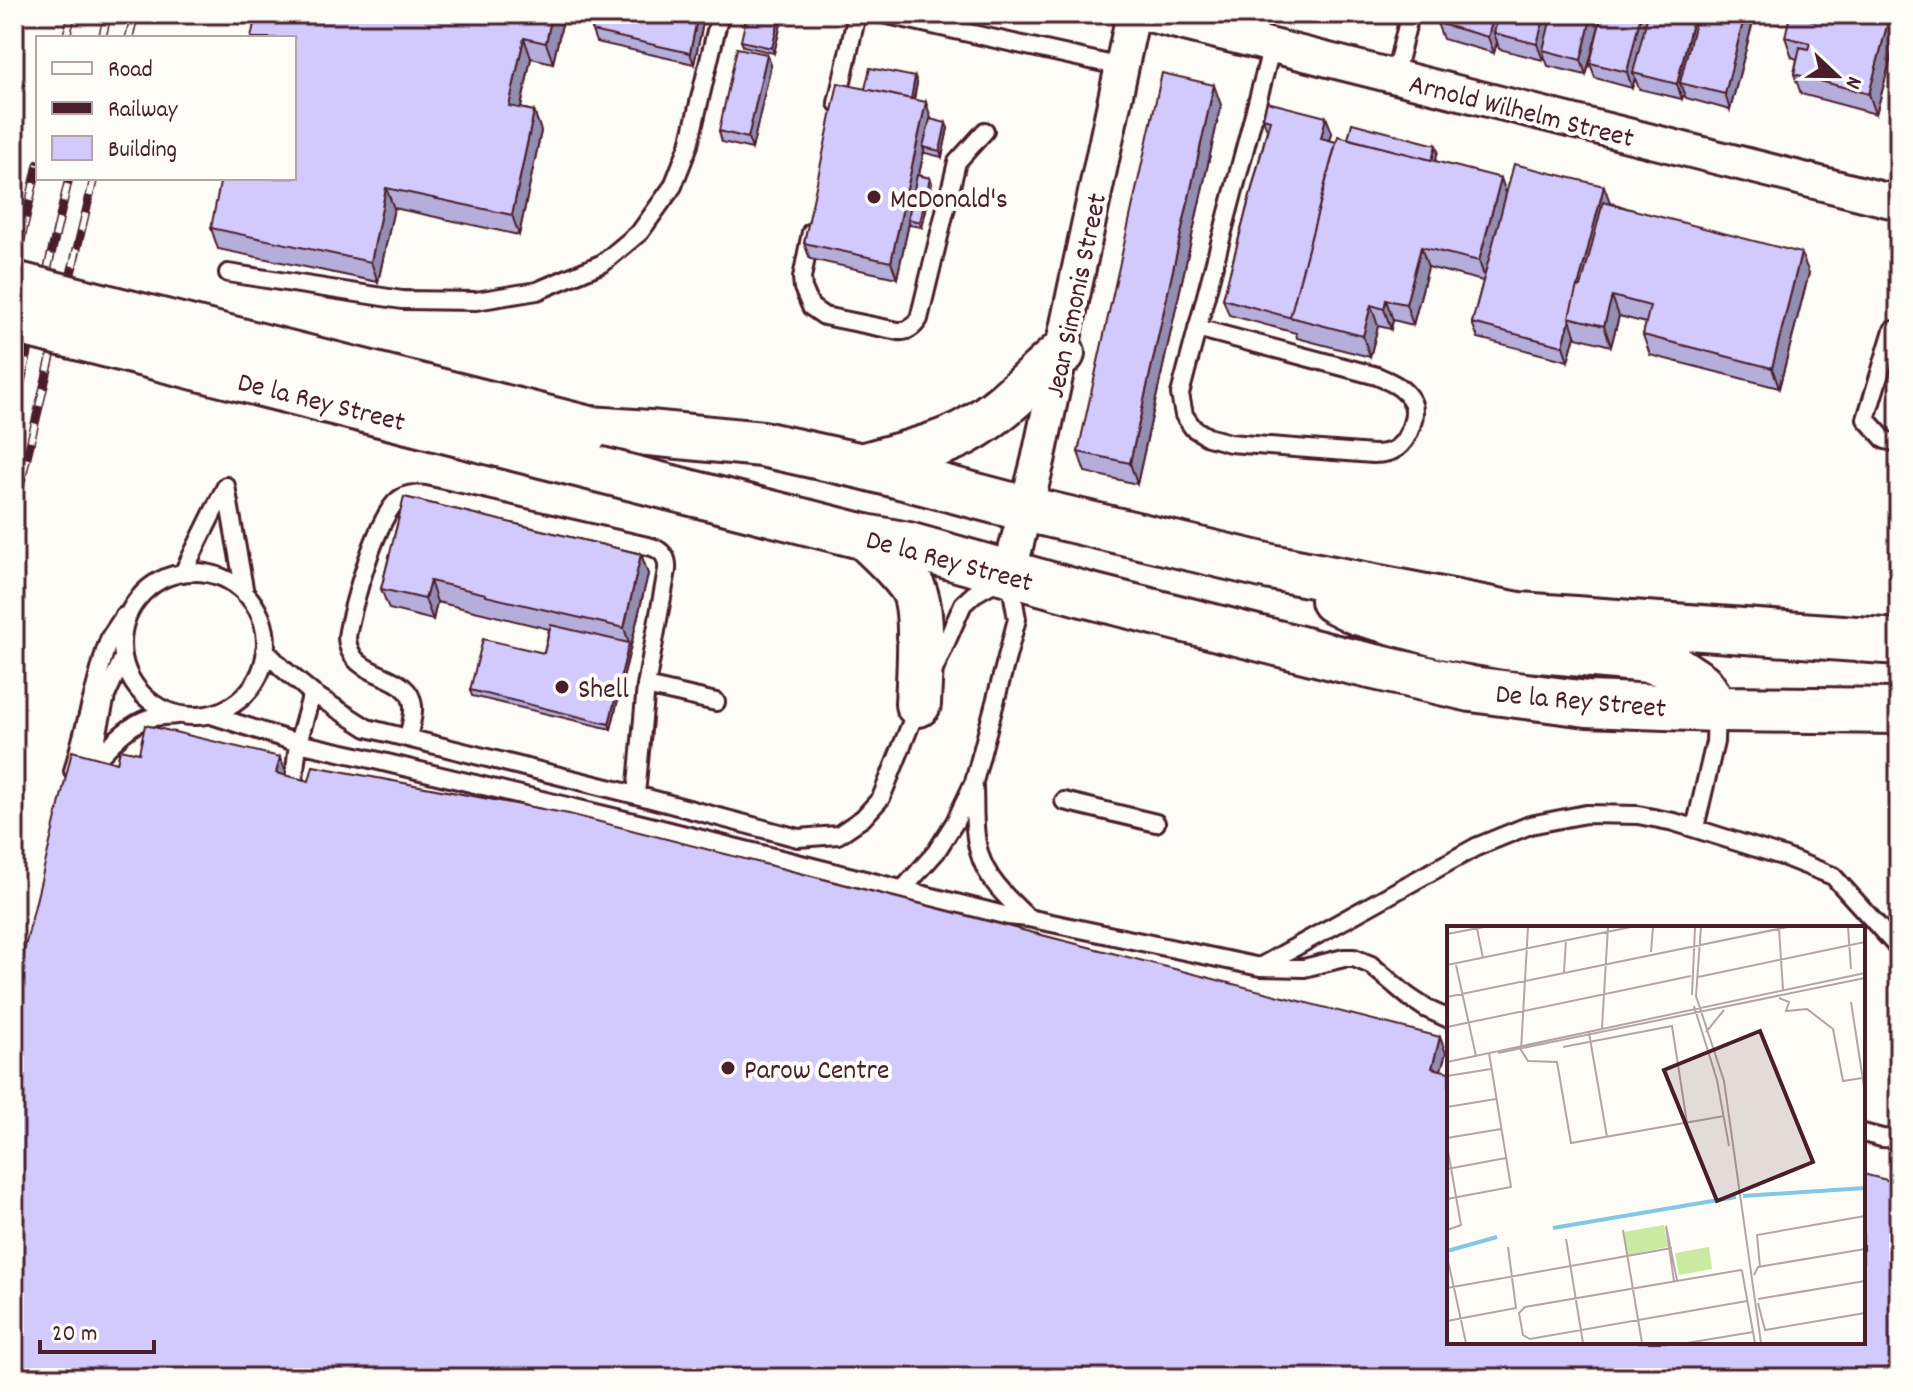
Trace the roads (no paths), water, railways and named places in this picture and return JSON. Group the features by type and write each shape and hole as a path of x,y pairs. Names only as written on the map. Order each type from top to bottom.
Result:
{"main road":[{"name":"De la Rey Street","path":"14,284 589,429 762,444 1271,567 1519,615 1899,642"},
{"name":"De la Rey Street","path":"14,321 865,537 908,545 1328,656 1471,689 1587,704 1899,711"},
{"path":"862,466 939,443 971,429 1062,353"},
{"path":"865,537 890,560 914,590 920,628 918,704"},
{"path":"1271,567 1357,612 1448,637 1506,647 1649,660 1674,667 1701,685 1717,709"}],"street":[{"name":"Jean Simonis Street","path":"1009,574 1062,353 1133,14"},
{"name":"Arnold Wilhelm Street","path":"1145,14 1898,198"}],"lane":[{"path":"228,273 402,300 476,301 537,291 603,263 640,232 673,186 689,145 720,14"},
{"path":"835,114 857,14"},
{"path":"883,14 1122,67"},
{"path":"1394,77 1410,14"},
{"path":"1197,328 1394,383 1404,390 1413,404 1414,417 1405,438 1397,448 1384,454 1230,443 1208,437 1193,428 1184,415 1180,394 1197,328 1272,46"},
{"path":"814,218 802,278 811,307 824,316 898,331 909,329 919,319 957,162 985,131"},
{"path":"1899,329 1893,330 1866,419 1885,440 1899,443"},
{"path":"183,573 226,486 245,594 263,625 265,650 263,667 250,689 236,703 211,715"},
{"path":"408,738 414,709 411,699 400,685 360,665 347,643 347,637 376,534 393,504 402,497 414,494 659,550 665,557 667,570 646,686 636,795"},
{"path":"245,594 225,579 201,572 183,573 147,588 116,626 105,651 76,791 91,765 135,725 150,718 211,715 298,743 611,816 1008,916 1260,967 1304,968 1354,958 1371,965 1409,997 1447,1018"},
{"path":"265,650 312,693 367,728 798,838 838,835 863,818 881,798 918,704 963,604 1009,574 1017,619 974,782 936,852 903,889"},
{"path":"131,608 121,643 123,658 134,686 154,705 177,715"},
{"path":"91,765 106,696 123,658"},
{"path":"646,686 716,702"},
{"path":"289,813 298,743 312,693"},
{"path":"1695,828 1715,742 1717,709"},
{"path":"974,782 979,853 1004,895 1028,918"},
{"path":"1064,801 1156,823"},
{"path":"1260,967 1476,847 1530,825 1586,814 1638,815 1695,828 1833,876 1899,949"},
{"path":"1865,1134 1899,1139"}],"railway":[{"path":"66,36 72,14"},
{"path":"102,36 108,14"},
{"path":"130,36 135,14"},
{"path":"14,271 36,173"},
{"path":"14,412 69,180"},
{"path":"14,511 94,180"}],"place":[{"name":"McDonald's","path":"874,197"},
{"name":"Shell","path":"562,687"},
{"name":"Parow Centre","path":"728,1068"}]}
